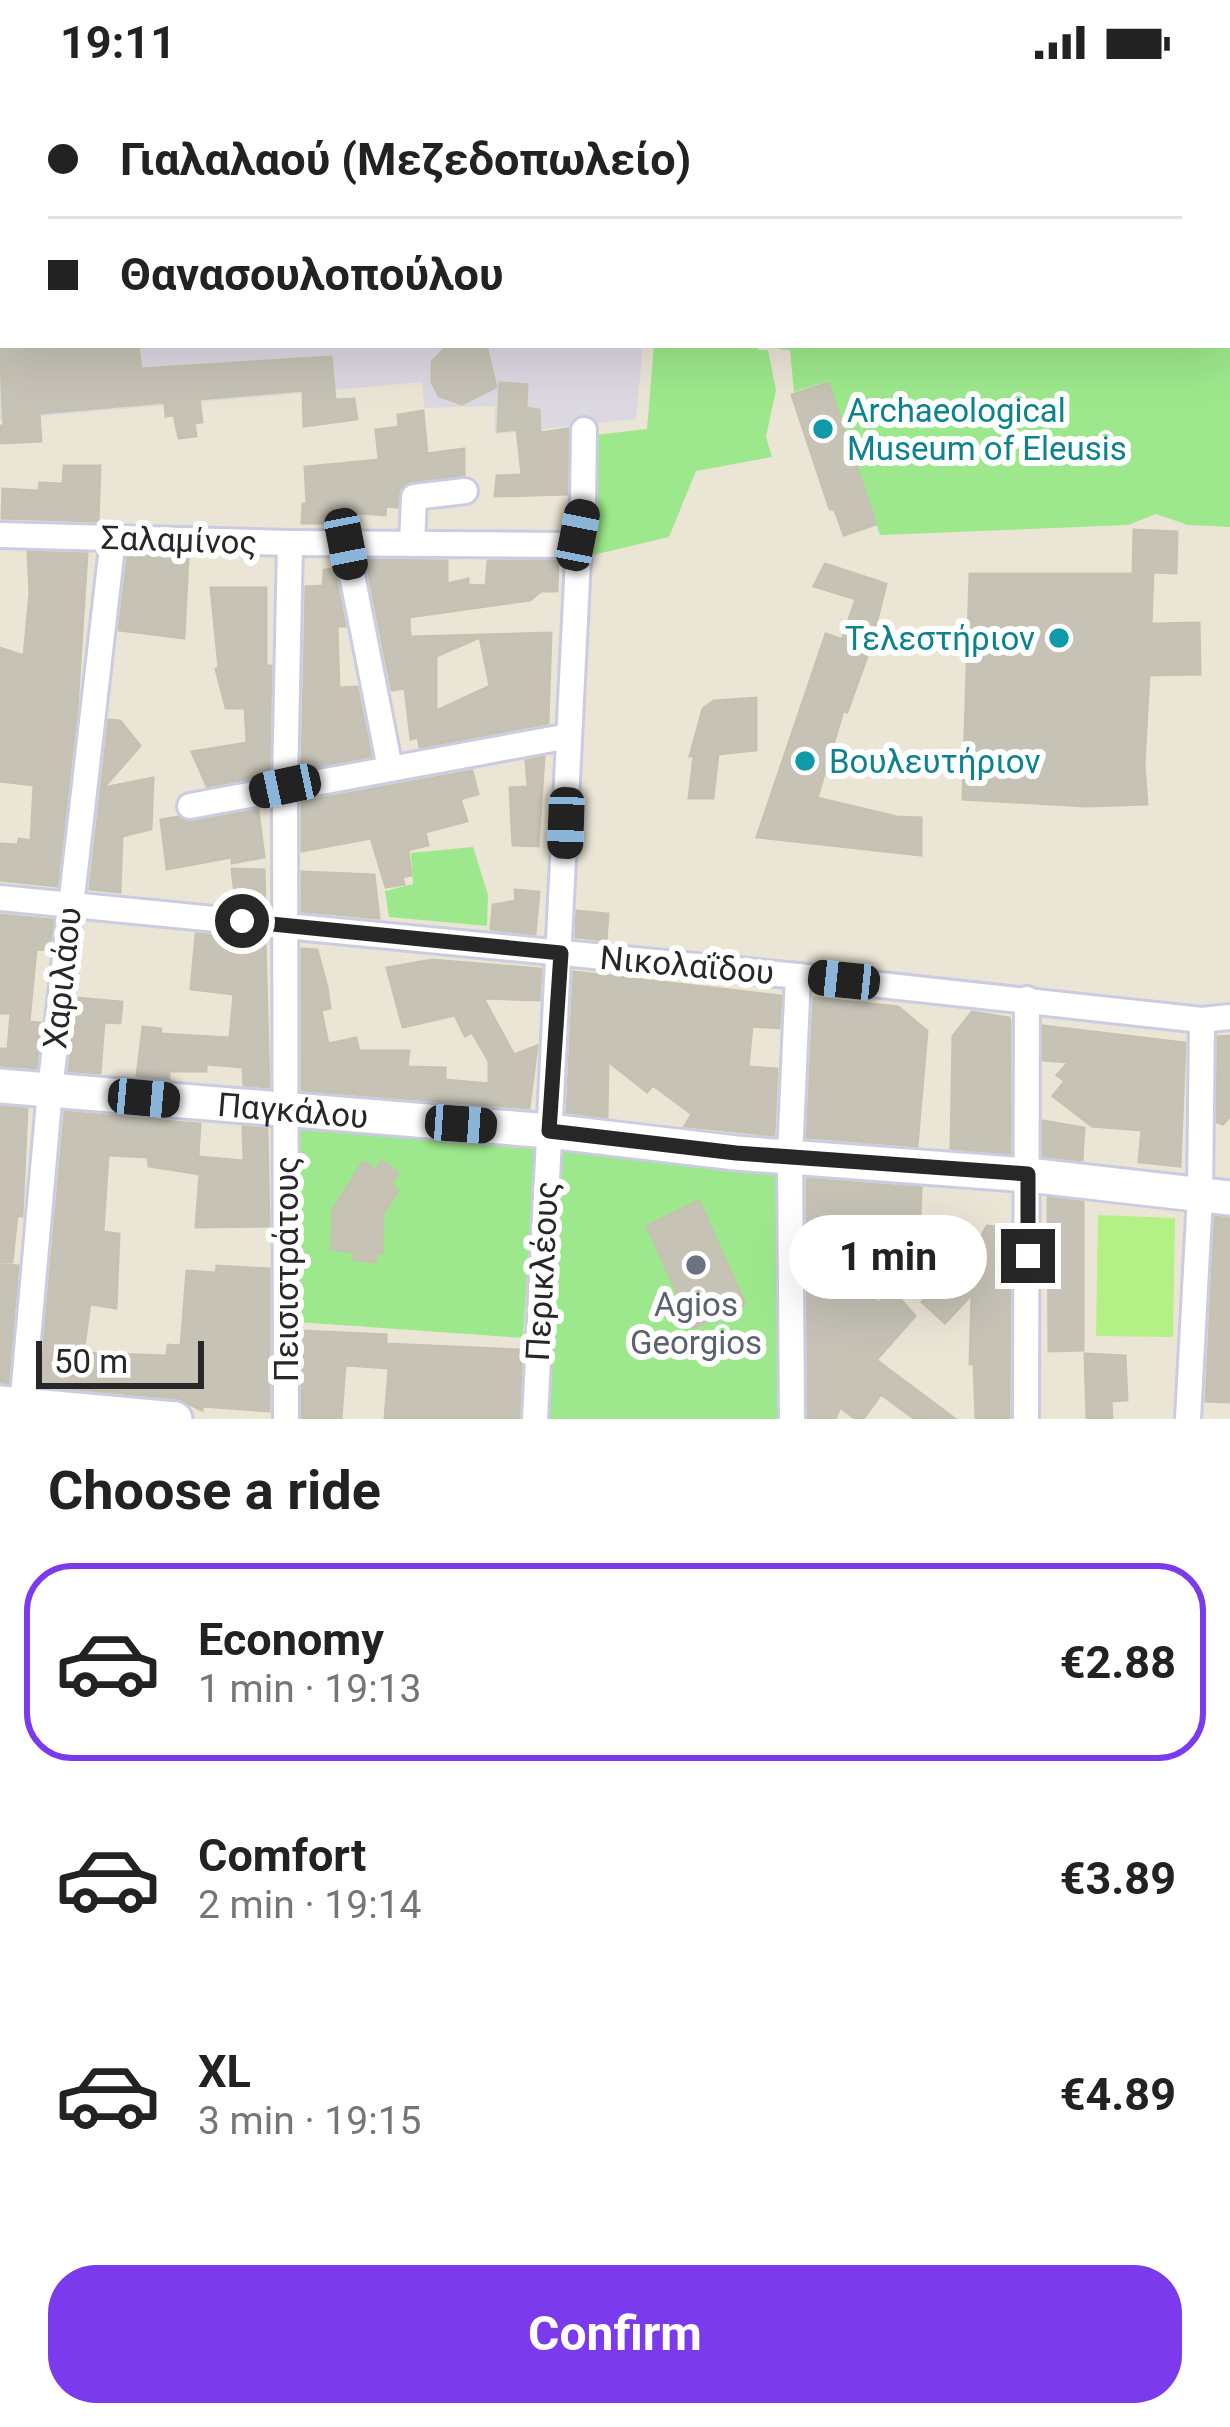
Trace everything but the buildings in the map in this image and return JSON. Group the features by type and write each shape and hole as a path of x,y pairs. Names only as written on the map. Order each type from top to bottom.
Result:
{"main road":[{"name":"Παγκάλου","path":"0,1086 1028,1174 1215,1197"},
{"path":"14,1409 175,1419"}],"street":[{"name":"Περικλέους","path":"536,1419 578,560 572,549 584,504 584,430"},
{"path":"412,544 414,497 465,491"},
{"name":"Σαλαμίνος","path":"0,535 562,545 572,549"},
{"name":"Χαριλάου","path":"14,1409 113,538"},
{"name":"Πεισιστράτους","path":"286,1419 285,786 290,543"},
{"path":"346,544 390,768"},
{"path":"190,806 569,736"},
{"name":"Νικολαΐδου","path":"0,898 1202,1020 1230,1017"},
{"path":"792,1419 790,1156 798,976"},
{"path":"1026,1419 1027,999"},
{"path":"1188,1419 1215,1197 1202,1020"}],"shaded area":[{"path":"0,348 643,348 636,419 495,434 495,406 424,408 422,382 0,420"}],"green space":[{"path":"654,348 768,350 776,390 766,437 772,457 696,471 669,537 593,555 595,435 647,429"},
{"path":"1230,348 1230,527 1188,525 1156,514 1128,525 880,535 828,381 794,392 790,350 779,349"},
{"path":"473,847 488,895 487,926 389,917 385,891 413,884 411,853"},
{"path":"296,1121 536,1139 523,1338 298,1322"},
{"path":"559,1144 782,1169 782,1419 544,1419"},
{"path":"1098,1215 1175,1218 1173,1337 1096,1336"}],"place":[{"name":"Archaeological Museum of Eleusis","path":"823,429"},
{"name":"Τελεστήριον","path":"1059,638"},
{"name":"Βουλευτήριον","path":"805,761"},
{"name":"Agios Georgios","path":"696,1265"}],"route":[{"path":"242,921 561,953 549,1131 736,1153 1028,1174 1028,1256"}]}
